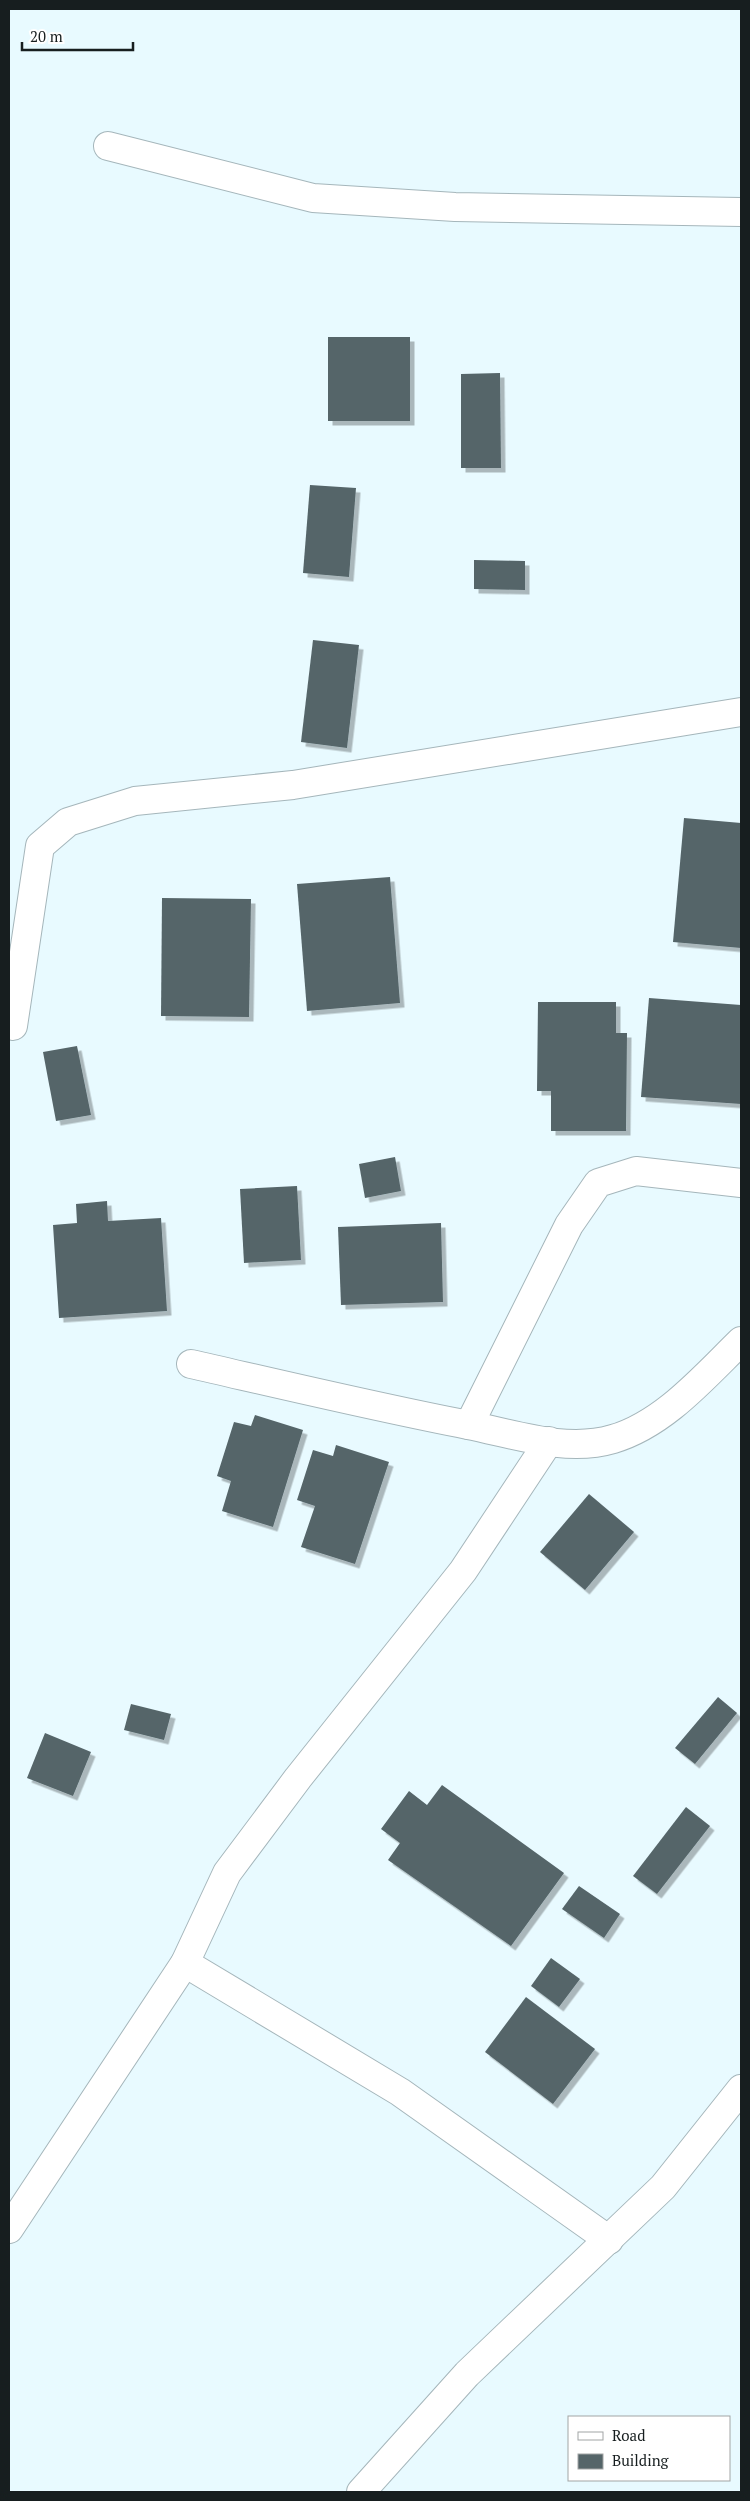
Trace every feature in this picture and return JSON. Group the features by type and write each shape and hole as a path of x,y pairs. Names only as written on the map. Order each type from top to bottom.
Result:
{"street":[{"path":"108,146 313,198 455,207 741,212"},
{"path":"13,1026 40,846 68,822 135,801 292,785 620,734 741,712"},
{"path":"469,1425 569,1225 598,1183 636,1170 741,1183"},
{"path":"191,1364 469,1425 550,1441 588,1444 635,1431 662,1414 741,1341"},
{"path":"9,2229 185,1963 227,1873 298,1778 463,1571 550,1441"},
{"path":"185,1963 400,2092 609,2240"},
{"path":"361,2492 467,2374 663,2187 741,2089"}],"building":[{"path":"328,337 410,337 410,421 328,421"},
{"path":"500,373 501,468 461,468 461,374"},
{"path":"310,485 356,488 349,577 303,573"},
{"path":"474,560 525,561 525,590 474,589"},
{"path":"313,640 359,645 347,748 301,742"},
{"path":"684,818 741,823 741,948 673,942"},
{"path":"390,877 400,1003 307,1011 297,884"},
{"path":"162,898 251,899 249,1017 161,1016"},
{"path":"649,998 741,1005 741,1104 641,1097"},
{"path":"538,1002 616,1002 616,1033 627,1033 626,1131 551,1131 551,1091 537,1091"},
{"path":"77,1046 91,1115 56,1121 43,1052"},
{"path":"395,1157 401,1191 365,1198 359,1164"},
{"path":"297,1186 301,1260 244,1263 240,1189"},
{"path":"107,1201 108,1221 161,1218 167,1311 59,1318 53,1225 77,1223 76,1204"},
{"path":"441,1223 443,1302 341,1305 338,1227"},
{"path":"255,1415 303,1430 273,1527 222,1511 231,1481 217,1476 234,1422 251,1426"},
{"path":"336,1445 389,1462 355,1564 301,1547 315,1506 297,1500 313,1450 333,1456"},
{"path":"589,1494 634,1532 585,1590 540,1552"},
{"path":"718,1697 737,1713 695,1764 675,1748"},
{"path":"131,1704 171,1714 164,1740 124,1730"},
{"path":"45,1733 91,1752 73,1796 27,1778"},
{"path":"442,1785 564,1873 511,1946 388,1860 400,1843 381,1829 409,1791 427,1805"},
{"path":"686,1807 710,1826 657,1894 633,1876"},
{"path":"579,1886 620,1914 604,1938 562,1909"},
{"path":"551,1958 580,1979 559,2007 531,1986"},
{"path":"526,1997 595,2049 553,2104 485,2052"}]}
